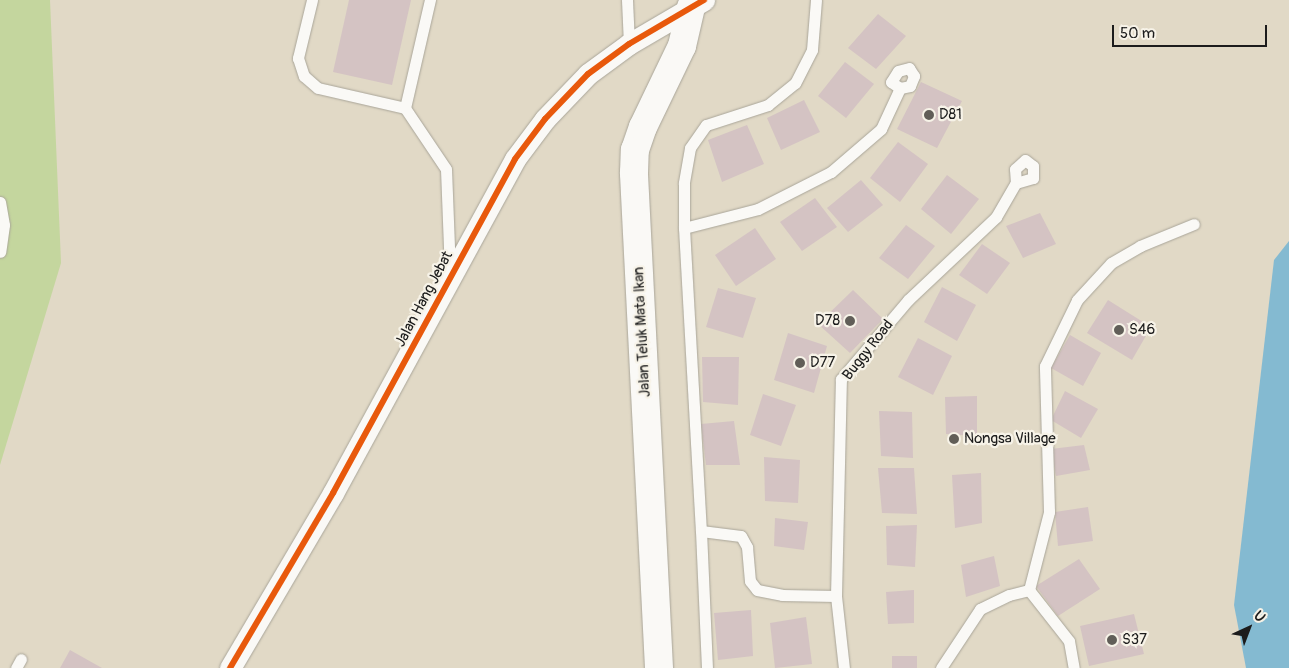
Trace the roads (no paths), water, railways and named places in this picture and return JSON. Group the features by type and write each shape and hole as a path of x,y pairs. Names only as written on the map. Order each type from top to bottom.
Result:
{"main road":[{"name":"Jalan Teluk Mata Ikan","path":"659,668 634,173 636,150 643,126 682,46 697,4"}],"street":[{"name":"Jalan Hang Jebat","path":"230,668 334,493 450,275 515,159 540,126 588,74 628,44 697,4"}],"lane":[{"path":"312,0 298,58 304,76 318,88 405,108 446,169 450,275"},
{"path":"405,108 430,0"},
{"path":"627,0 628,44"},
{"path":"707,668 684,228 684,183 690,148 706,125 768,105 795,83 812,50 816,0"},
{"path":"684,228 758,209 832,172 881,129 900,88"},
{"name":"Buggy Road","path":"844,668 836,596 841,379 908,300 996,217 1016,183"},
{"path":"0,202 4,225 0,252"},
{"path":"1029,590 1049,512 1045,414 1045,366 1049,357 1077,300 1111,263 1140,246 1194,224"},
{"path":"701,531 741,536 747,547 750,581 757,590 782,595 836,596"},
{"path":"941,668 980,609 1009,595 1029,590"},
{"path":"1029,590 1070,641 1074,668"}],"water":[{"path":"1289,241 1289,668 1246,668 1234,605 1274,260"}],"place":[{"name":"D81","path":"929,115"},
{"name":"D78","path":"850,321"},
{"name":"S46","path":"1119,330"},
{"name":"D77","path":"800,363"},
{"name":"Nongsa Village","path":"954,439"},
{"name":"S37","path":"1112,640"}]}
